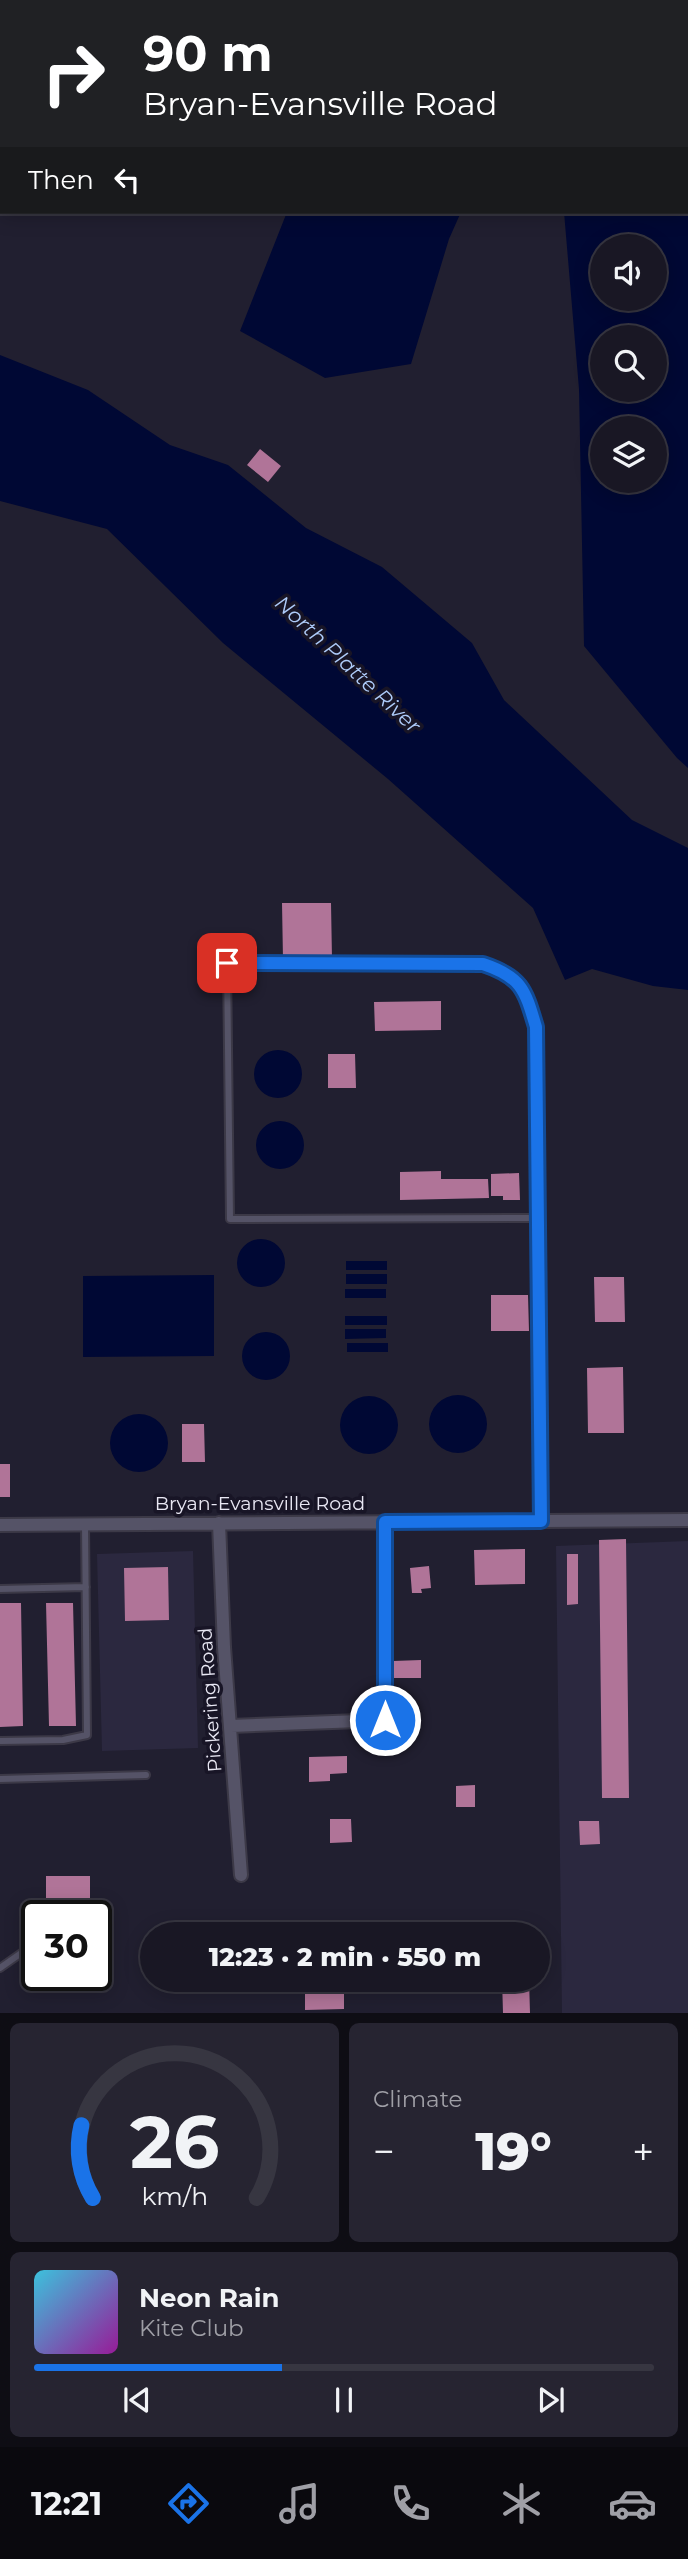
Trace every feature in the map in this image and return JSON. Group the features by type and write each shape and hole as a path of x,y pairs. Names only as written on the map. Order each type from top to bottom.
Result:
{"street":[{"name":"Bryan-Evansville Road","path":"0,1525 688,1520"},
{"path":"231,1726 385,1720 385,1522"},
{"name":"Pickering Road","path":"219,1523 224,1647 242,1875"}],"lane":[{"path":"538,1218 230,1219 227,963 483,964 504,971 525,991 536,1027 538,1218 541,1521"},
{"path":"0,1741 63,1740 87,1735 85,1524"},
{"path":"0,1589 86,1587"},
{"path":"0,1779 146,1775"},
{"path":"0,1968 21,1953"}],"shaded area":[{"path":"688,1541 688,2013 562,2013 556,1546"},
{"path":"193,1551 198,1748 102,1751 97,1554"}],"water":[{"path":"286,214 460,214 449,239 411,364 325,378 240,331"},
{"path":"564,214 688,214 688,768 584,646 579,389"},
{"name":"North Platte River","path":"0,355 88,390 170,445 228,465 306,528 382,567 472,643 504,700 632,820 688,848 688,990 653,986 592,969 565,980 533,908 388,779 223,643 107,529 0,501"},
{"path":"278,1050 295,1057 302,1074 295,1091 278,1098 261,1091 254,1074 261,1057"},
{"path":"280,1121 297,1128 304,1145 297,1162 280,1169 263,1162 256,1145 263,1128"},
{"path":"261,1239 278,1246 285,1263 278,1280 261,1287 244,1280 237,1263 244,1246"},
{"path":"346,1261 387,1261 387,1270 346,1270"},
{"path":"346,1274 387,1274 387,1284 346,1284"},
{"path":"214,1275 214,1356 83,1357 83,1276"},
{"path":"345,1289 386,1289 386,1298 345,1298"},
{"path":"345,1316 387,1316 387,1325 345,1325"},
{"path":"345,1329 386,1329 386,1338 345,1339"},
{"path":"266,1332 283,1339 290,1356 283,1373 266,1380 249,1373 242,1356 249,1339"},
{"path":"347,1343 388,1343 388,1352 347,1352"},
{"path":"458,1395 474,1400 482,1408 487,1424 482,1440 474,1448 458,1453 442,1448 434,1440 429,1424 434,1408 442,1400"},
{"path":"369,1396 385,1401 393,1409 398,1425 393,1441 385,1449 369,1454 353,1449 345,1441 340,1425 345,1409 353,1401"},
{"path":"139,1414 155,1419 163,1427 168,1443 163,1459 155,1467 139,1472 123,1467 115,1459 110,1443 115,1427 123,1419"}],"building":[{"path":"260,449 281,466 268,482 247,465"},
{"path":"282,903 331,903 332,959 283,960"},
{"path":"441,1001 441,1030 375,1031 374,1002"},
{"path":"328,1054 355,1054 356,1088 328,1088"},
{"path":"441,1171 441,1179 488,1179 489,1198 400,1200 400,1172"},
{"path":"519,1173 520,1200 503,1200 503,1196 491,1196 491,1174"},
{"path":"594,1277 624,1277 625,1322 595,1322"},
{"path":"491,1295 528,1295 529,1331 491,1331"},
{"path":"623,1367 624,1433 588,1433 587,1368"},
{"path":"182,1424 204,1424 205,1462 182,1462"},
{"path":"0,1464 10,1464 10,1497 0,1497"},
{"path":"626,1539 629,1798 602,1798 599,1540"},
{"path":"525,1549 525,1584 475,1585 474,1550"},
{"path":"567,1554 578,1554 578,1604 567,1605"},
{"path":"429,1566 431,1588 421,1589 422,1593 412,1593 410,1568"},
{"path":"168,1567 169,1620 125,1621 124,1568"},
{"path":"0,1603 21,1603 23,1726 0,1727"},
{"path":"46,1603 73,1603 76,1726 49,1726"},
{"path":"421,1660 421,1678 394,1678 393,1661"},
{"path":"347,1756 347,1773 330,1774 330,1781 309,1782 309,1757"},
{"path":"475,1785 475,1807 456,1807 456,1786"},
{"path":"330,1819 351,1819 352,1842 330,1843"},
{"path":"579,1821 599,1821 600,1844 580,1845"},
{"path":"46,1876 90,1876 90,1900 46,1900"},
{"path":"305,1992 344,1993 344,2009 305,2010"},
{"path":"502,1992 529,1992 530,2013 503,2013"}],"route":[{"path":"227,963 483,964 504,971 525,991 536,1027 541,1521 385,1522 385,1720"}]}
